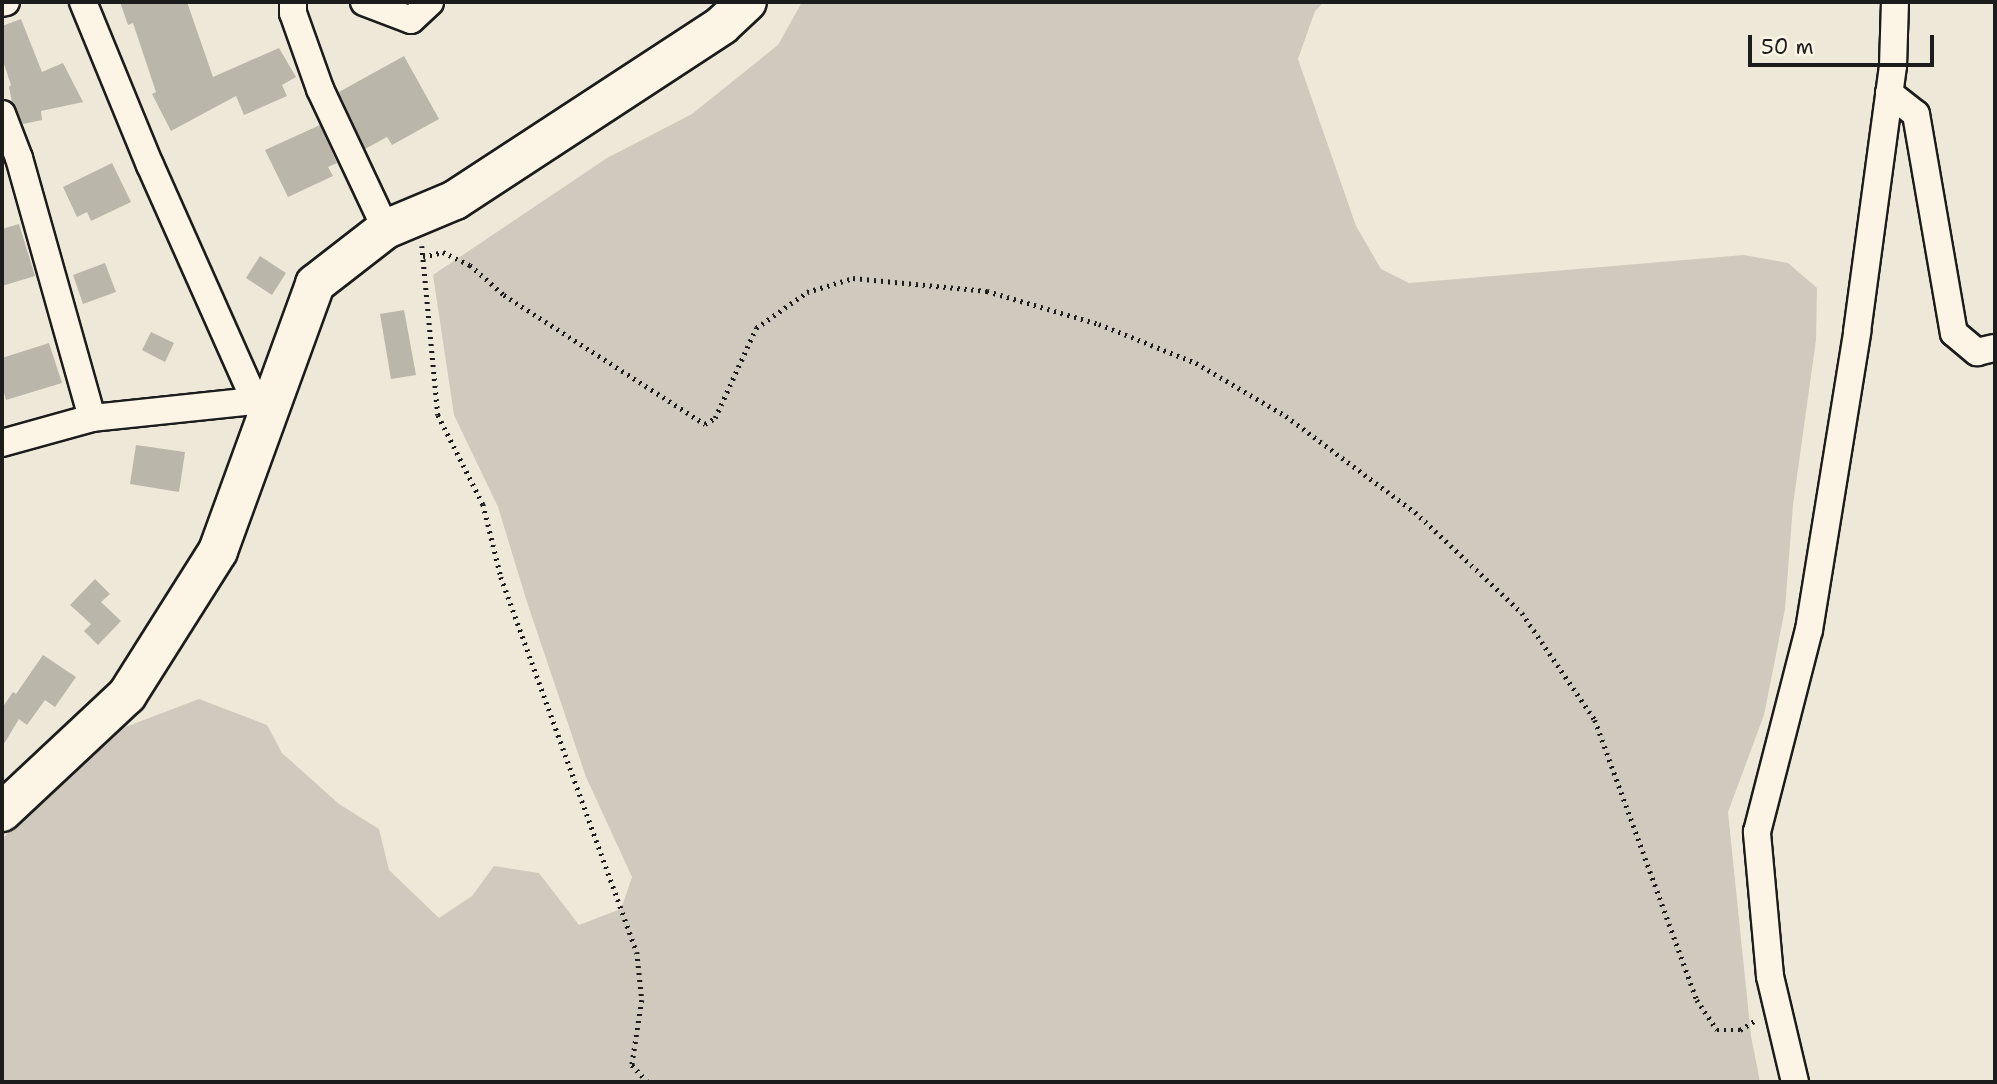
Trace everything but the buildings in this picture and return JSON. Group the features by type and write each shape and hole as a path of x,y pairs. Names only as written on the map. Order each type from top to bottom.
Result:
{"street":[{"path":"83,2 150,165 260,412"},
{"path":"293,2 293,13 320,89 402,222"},
{"path":"364,2 411,20 430,2"},
{"path":"2,812 127,695 218,551 260,412 315,284 402,222 455,200 722,25 747,2"},
{"path":"1796,1082 1770,976 1756,832 1809,630 1857,332 1889,93 1895,2"},
{"path":"1889,93 1916,114 1954,333 1977,352 1995,348"},
{"path":"2,114 19,158 92,418"},
{"path":"2,443 92,418 260,412"}],"path":[{"path":"402,222 423,257 438,415 483,504 501,578 637,952 642,1000 632,1065 648,1082"},
{"path":"423,257 443,252 470,265 504,295 705,424 715,418 756,328 807,292 853,278 987,291 1099,324 1196,363 1286,416 1415,512 1522,613 1595,720 1696,1000 1717,1030 1740,1030 1777,1006"}],"shaded area":[{"path":"802,2 1324,2 1315,11 1298,59 1356,226 1381,269 1409,283 1744,255 1788,263 1817,288 1816,340 1793,505 1785,609 1764,715 1728,812 1751,1036 1760,1082 2,1082 2,839 120,729 199,699 267,725 282,753 339,804 379,829 389,870 439,918 472,896 494,866 539,873 579,925 621,909 632,877 586,777 498,507 454,415 433,275 607,158 692,114 778,45"}]}
